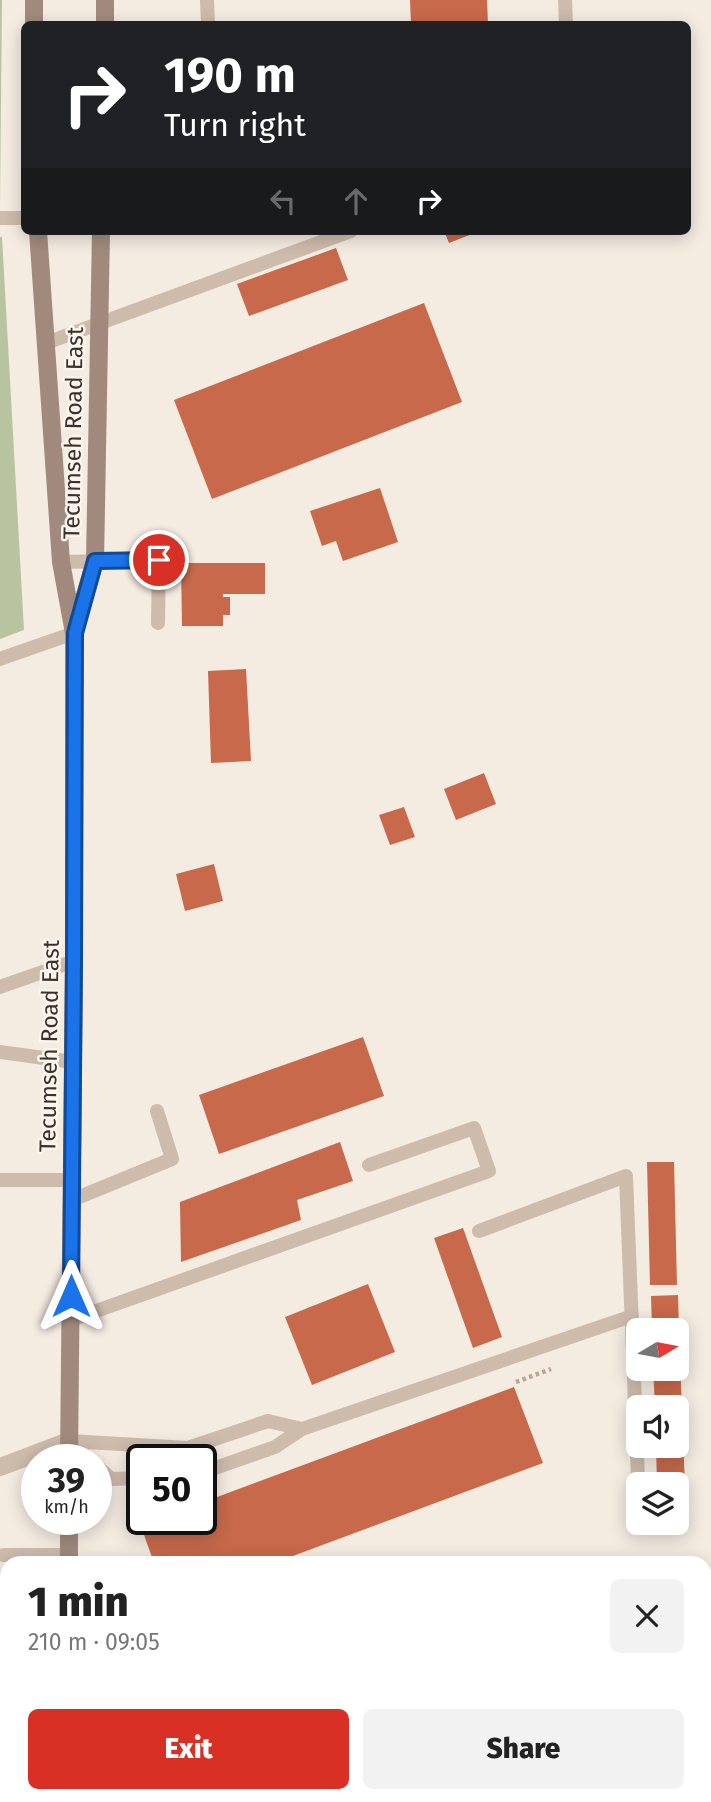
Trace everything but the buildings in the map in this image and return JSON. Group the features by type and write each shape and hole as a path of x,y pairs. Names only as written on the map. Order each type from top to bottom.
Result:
{"main road":[{"path":"33,21 34,0"},
{"path":"105,0 105,21"},
{"name":"Tecumseh Road East","path":"38,235 61,562 75,633 69,1441"},
{"name":"Tecumseh Road East","path":"75,633 95,561 101,235"},
{"path":"69,1535 69,1556"}],"street":[{"path":"0,1467 69,1441"}],"lane":[{"path":"207,0 208,21"},
{"path":"565,0 566,21"},
{"path":"0,218 21,218"},
{"path":"46,343 340,235"},
{"path":"61,562 159,560 158,624"},
{"path":"0,659 75,633"},
{"path":"0,987 74,961"},
{"path":"0,1052 72,1062"},
{"path":"72,1200 172,1159 157,1111"},
{"path":"71,1320 489,1171 474,1128 369,1165"},
{"path":"479,1231 626,1176 638,1472"},
{"path":"0,1180 72,1180"},
{"path":"217,1467 275,1447 302,1429 632,1316"},
{"path":"69,1441 188,1448 268,1421 302,1429"},
{"path":"69,1441 72,1444"},
{"path":"3,1555 20,1556"}],"path":[{"path":"516,1382 551,1369"}],"green space":[{"path":"0,0 2,0 0,205"},
{"path":"0,237 24,630 0,639"}],"route":[{"path":"71,1296 75,633 95,561 159,560"}]}
